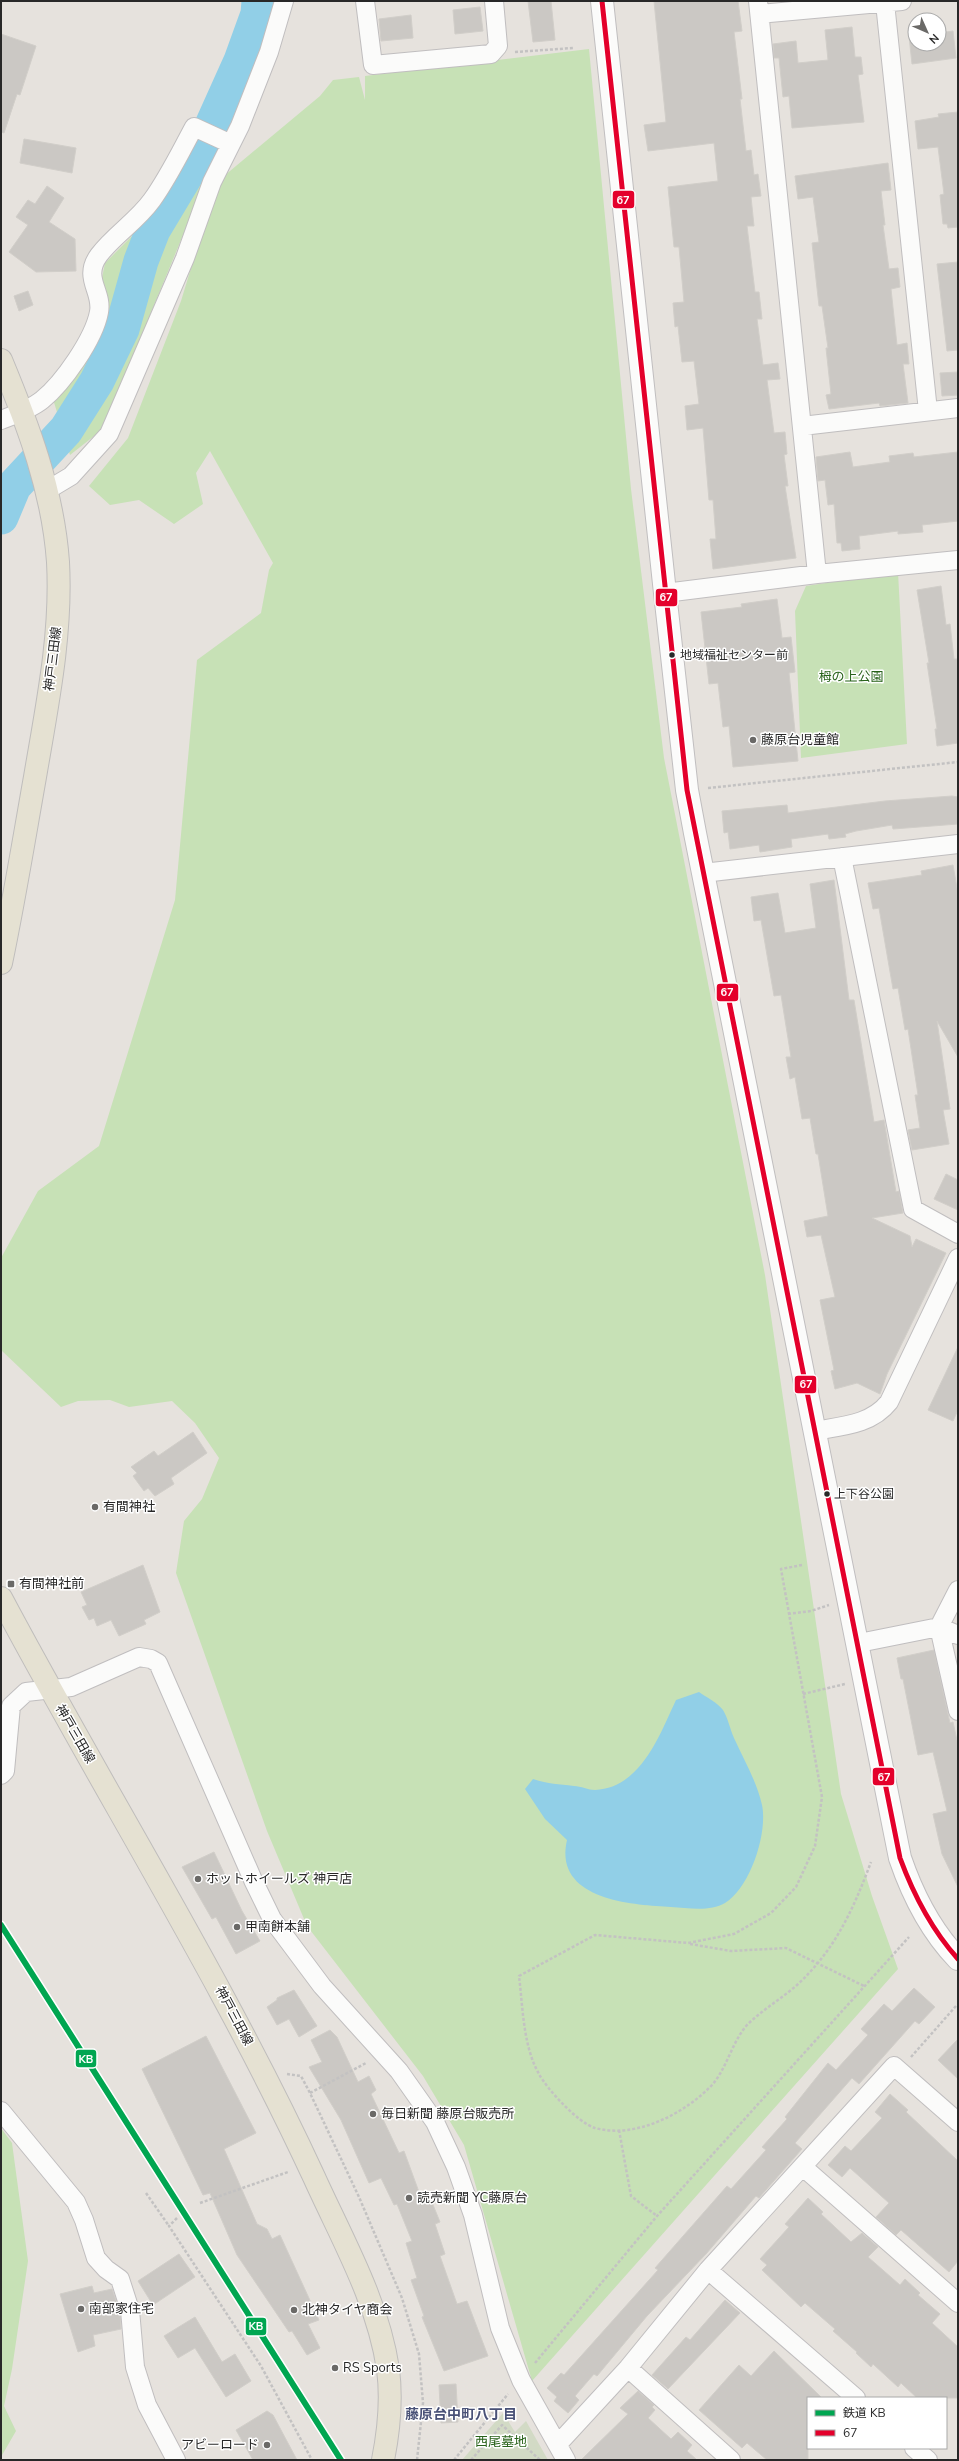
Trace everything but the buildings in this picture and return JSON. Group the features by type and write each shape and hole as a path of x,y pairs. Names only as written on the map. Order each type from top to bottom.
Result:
{"main road":[{"name":"神戸三田線","path":"1,360 32,438 46,487 54,526 58,561 57,626 51,682 1,963"},
{"name":"神戸三田線","path":"1,1598 49,1688 196,1946 274,2091 367,2293 380,2332 388,2369 391,2401 383,2460"}],"street":[{"path":"46,487 71,476 109,434 186,258 212,182 228,142 269,52 284,1"},
{"path":"365,1 373,65 491,54 498,46 494,1"},
{"path":"602,1 687,790 814,1431 859,1644 900,1858 910,1888 923,1913 939,1937 958,1959"},
{"path":"817,574 759,7 893,2 928,411"},
{"path":"1,420 41,401 60,383 90,337 99,312 98,297 91,279 93,267 99,255 152,200 194,127 228,142"},
{"path":"802,426 958,408"},
{"path":"665,594 817,574 958,560"},
{"path":"703,873 958,844"},
{"path":"842,857 913,1209 958,1234"},
{"path":"814,1431 862,1422 882,1411 889,1402 958,1258"},
{"path":"958,1590 939,1627 958,1711"},
{"path":"859,1644 939,1627 958,1635"},
{"path":"1,1775 5,1771 11,1706 26,1692 49,1688 72,1687 139,1657 151,1659 158,1663 253,1880 272,1919 322,1986 399,2071 435,2122 456,2167 473,2215 500,2328 521,2380 562,2452 708,2270 894,2066 958,2122"},
{"path":"1,2112 76,2202 84,2220 96,2258 106,2269 120,2279 130,2310 135,2367 147,2405 176,2460"},
{"path":"803,2167 958,2303"},
{"path":"708,2270 855,2397"},
{"path":"628,2368 731,2460"},
{"path":"915,2449 928,2460"}],"path":[{"path":"491,54 573,48"},
{"path":"687,790 958,762"},
{"path":"688,1944 734,1934 771,1913 796,1887 815,1846 822,1797 802,1694 781,1569 802,1565"},
{"path":"788,1614 811,1611 831,1604"},
{"path":"802,1694 849,1683"},
{"path":"864,1986 817,1963 786,1948 731,1951 688,1944 595,1935 519,1976 526,2035 538,2073 558,2101 593,2127 619,2130 649,2126 680,2109 712,2084 747,2026 796,1986 817,1963 828,1952 853,1908 870,1862"},
{"path":"521,2380 656,2216 909,1937"},
{"path":"40,1992 45,1988"},
{"path":"899,2070 956,2006"},
{"path":"310,2093 370,2061"},
{"path":"619,2130 631,2196 656,2216"},
{"path":"200,2203 279,2177 307,2163"},
{"path":"146,2193 261,2366 312,2460"},
{"path":"169,2226 177,2218"},
{"path":"454,2460 508,2395"},
{"path":"471,2460 502,2425 540,2460"}],"green space":[{"path":"589,49 631,489 664,758 765,1275 841,1794 872,1896 898,1969 532,2381 464,2145 423,2076 307,1926 267,1831 176,1573 184,1521 202,1499 219,1458 195,1423 172,1401 129,1407 110,1400 78,1401 61,1407 1,1350 1,1258 38,1191 99,1146 175,900 197,660 261,613 269,570 273,563 210,451 196,473 203,504 174,524 139,500 110,505 89,486 128,438 181,301 212,199 224,176 320,96 333,80 359,77 365,100 365,76"},
{"path":"207,177 103,429 70,455 53,399 107,321 101,283 105,263 138,230 165,239 194,187"},
{"name":"栂の上公園","path":"898,572 907,744 801,758 795,611 806,586"},
{"path":"1,2128 12,2143 28,2261 12,2369 4,2406 16,2431 1,2457"},
{"name":"西尾墓地","path":"503,2413 515,2432 526,2421 548,2460 462,2460"}],"water":[{"path":"699,1692 723,1710 734,1738 754,1779 760,1796 763,1817 760,1844 749,1873 742,1885 734,1896 725,1903 713,1908 699,1909 655,1906 617,1901 599,1895 583,1887 572,1876 566,1860 567,1840 545,1819 525,1789 533,1779 595,1790 611,1787 625,1780 637,1770 647,1757 676,1700"}],"waterway":[{"path":"1,517 14,486 66,430 97,381 122,329 141,261 153,230 201,150 241,61 258,14 259,1"}],"rail line":[{"name":"KB","path":"1,1925 341,2460"}],"transit line":[{"name":"67","path":"602,1 687,790 900,1858 911,1886 924,1912 948,1948 958,1959"}],"place":[{"name":"地域福祉センター前","path":"672,655"},
{"name":"藤原台児童館","path":"753,740"},
{"name":"上下谷公園","path":"827,1494"},
{"name":"有間神社","path":"95,1507"},
{"name":"有間神社前","path":"11,1584"},
{"name":"ホットホイールズ 神戸店","path":"198,1879"},
{"name":"甲南餅本舗","path":"237,1927"},
{"name":"毎日新聞 藤原台販売所","path":"373,2114"},
{"name":"読売新聞 YC藤原台","path":"409,2198"},
{"name":"南部家住宅","path":"81,2309"},
{"name":"北神タイヤ商会","path":"294,2310"},
{"name":"RS Sports","path":"335,2368"},
{"name":"アビーロード","path":"267,2445"}],"district":[{"name":"藤原台中町八丁目","path":"461,2414"}]}
